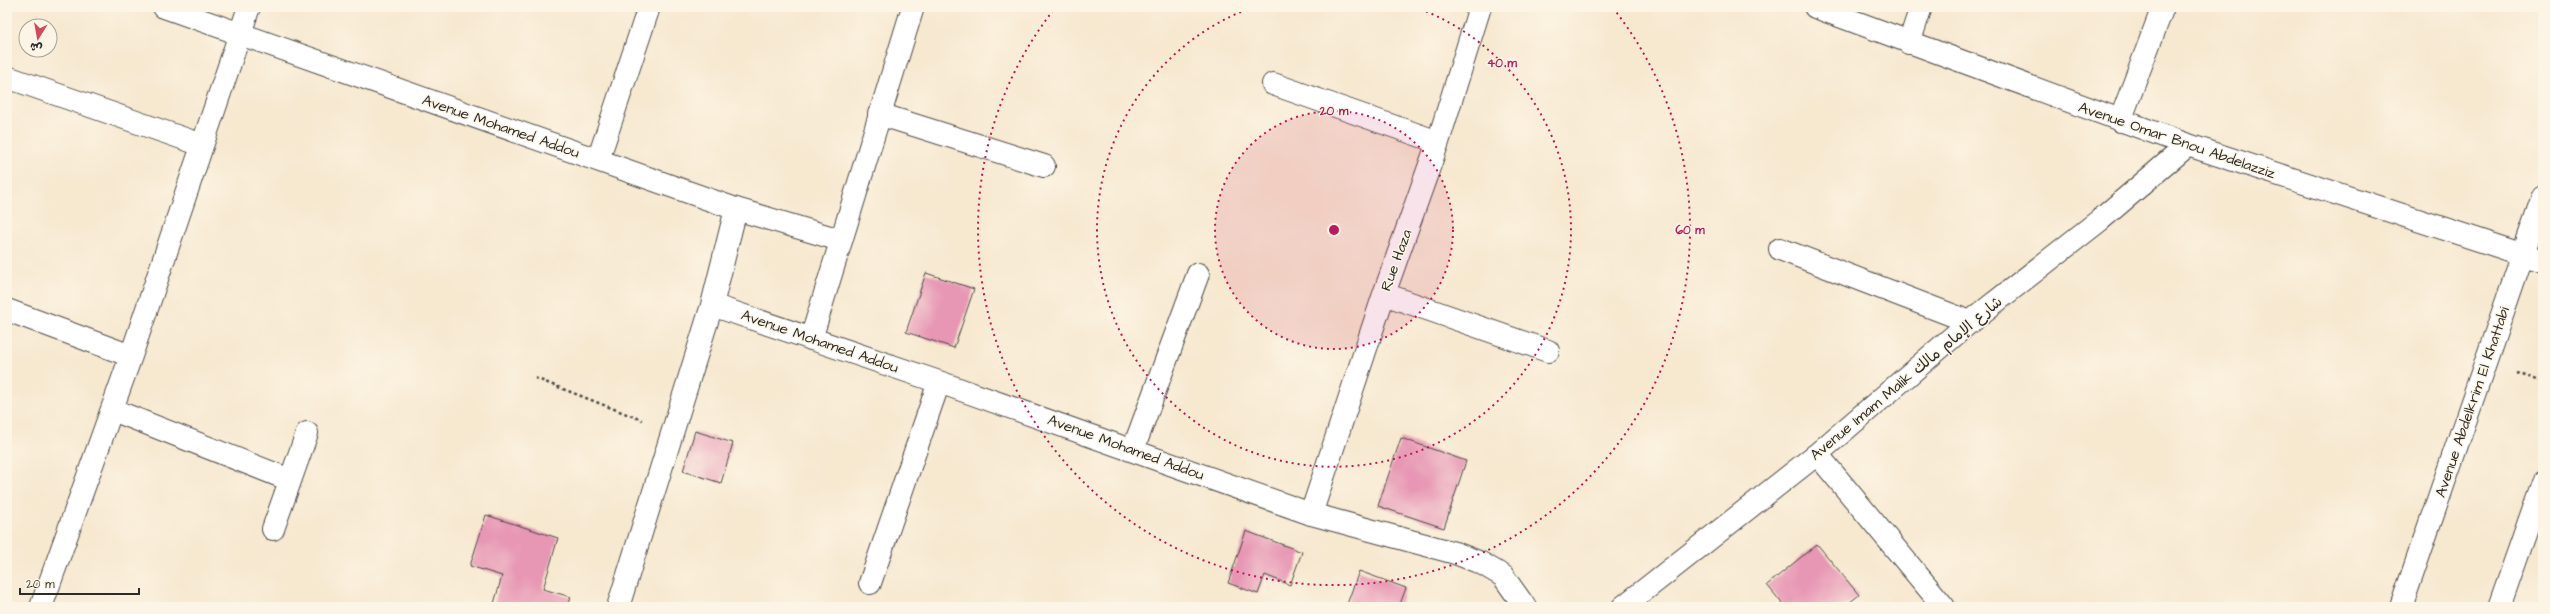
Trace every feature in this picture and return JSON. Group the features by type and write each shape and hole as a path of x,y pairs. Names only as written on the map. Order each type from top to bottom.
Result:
{"street":[{"name":"Avenue Mohamed Addou","path":"164,7 736,209 840,240"},
{"path":"41,607 131,356 249,7"},
{"path":"598,160 649,7"},
{"path":"811,339 840,240 913,7"},
{"name":"Rue Haza","path":"1311,514 1384,294 1438,142 1480,7"},
{"name":"Avenue Omar Bnou Abdelazziz","path":"1815,7 1909,44 2188,145 2543,261"},
{"path":"1909,44 1921,7"},
{"path":"2120,121 2163,7"},
{"path":"7,77 202,145"},
{"path":"1273,84 1438,142"},
{"path":"879,114 1044,166"},
{"name":"Avenue Imam Malik شارع الإمام مالك","path":"1623,607 1817,454 1970,322 2100,220 2188,145"},
{"name":"Avenue Abdelkrim El Khattabi","path":"2401,607 2543,196"},
{"path":"618,607 712,305 736,209"},
{"path":"1780,249 1970,322"},
{"path":"1133,450 1198,274"},
{"path":"1384,294 1548,351"},
{"name":"Avenue Mohamed Addou","path":"712,305 939,382 1311,514 1435,546 1481,563 1503,576 1525,607"},
{"path":"7,310 131,356"},
{"path":"870,583 939,382"},
{"path":"112,410 290,480"},
{"path":"273,528 307,433"},
{"path":"1817,454 1944,607"},
{"path":"2499,607 2543,482"}],"path":[{"path":"535,378 672,432"}],"building":[{"path":"926,273 974,289 954,348 906,332"},
{"path":"695,431 733,443 721,483 683,471"},
{"path":"1401,438 1466,461 1444,528 1378,506"},
{"path":"486,515 558,538 543,589 571,597 568,607 493,607 502,576 470,566"},
{"path":"1246,531 1302,552 1290,585 1265,575 1258,594 1228,583"},
{"path":"1817,544 1859,595 1844,607 1785,607 1767,585"},
{"path":"1359,571 1406,588 1399,607 1346,607"}]}
